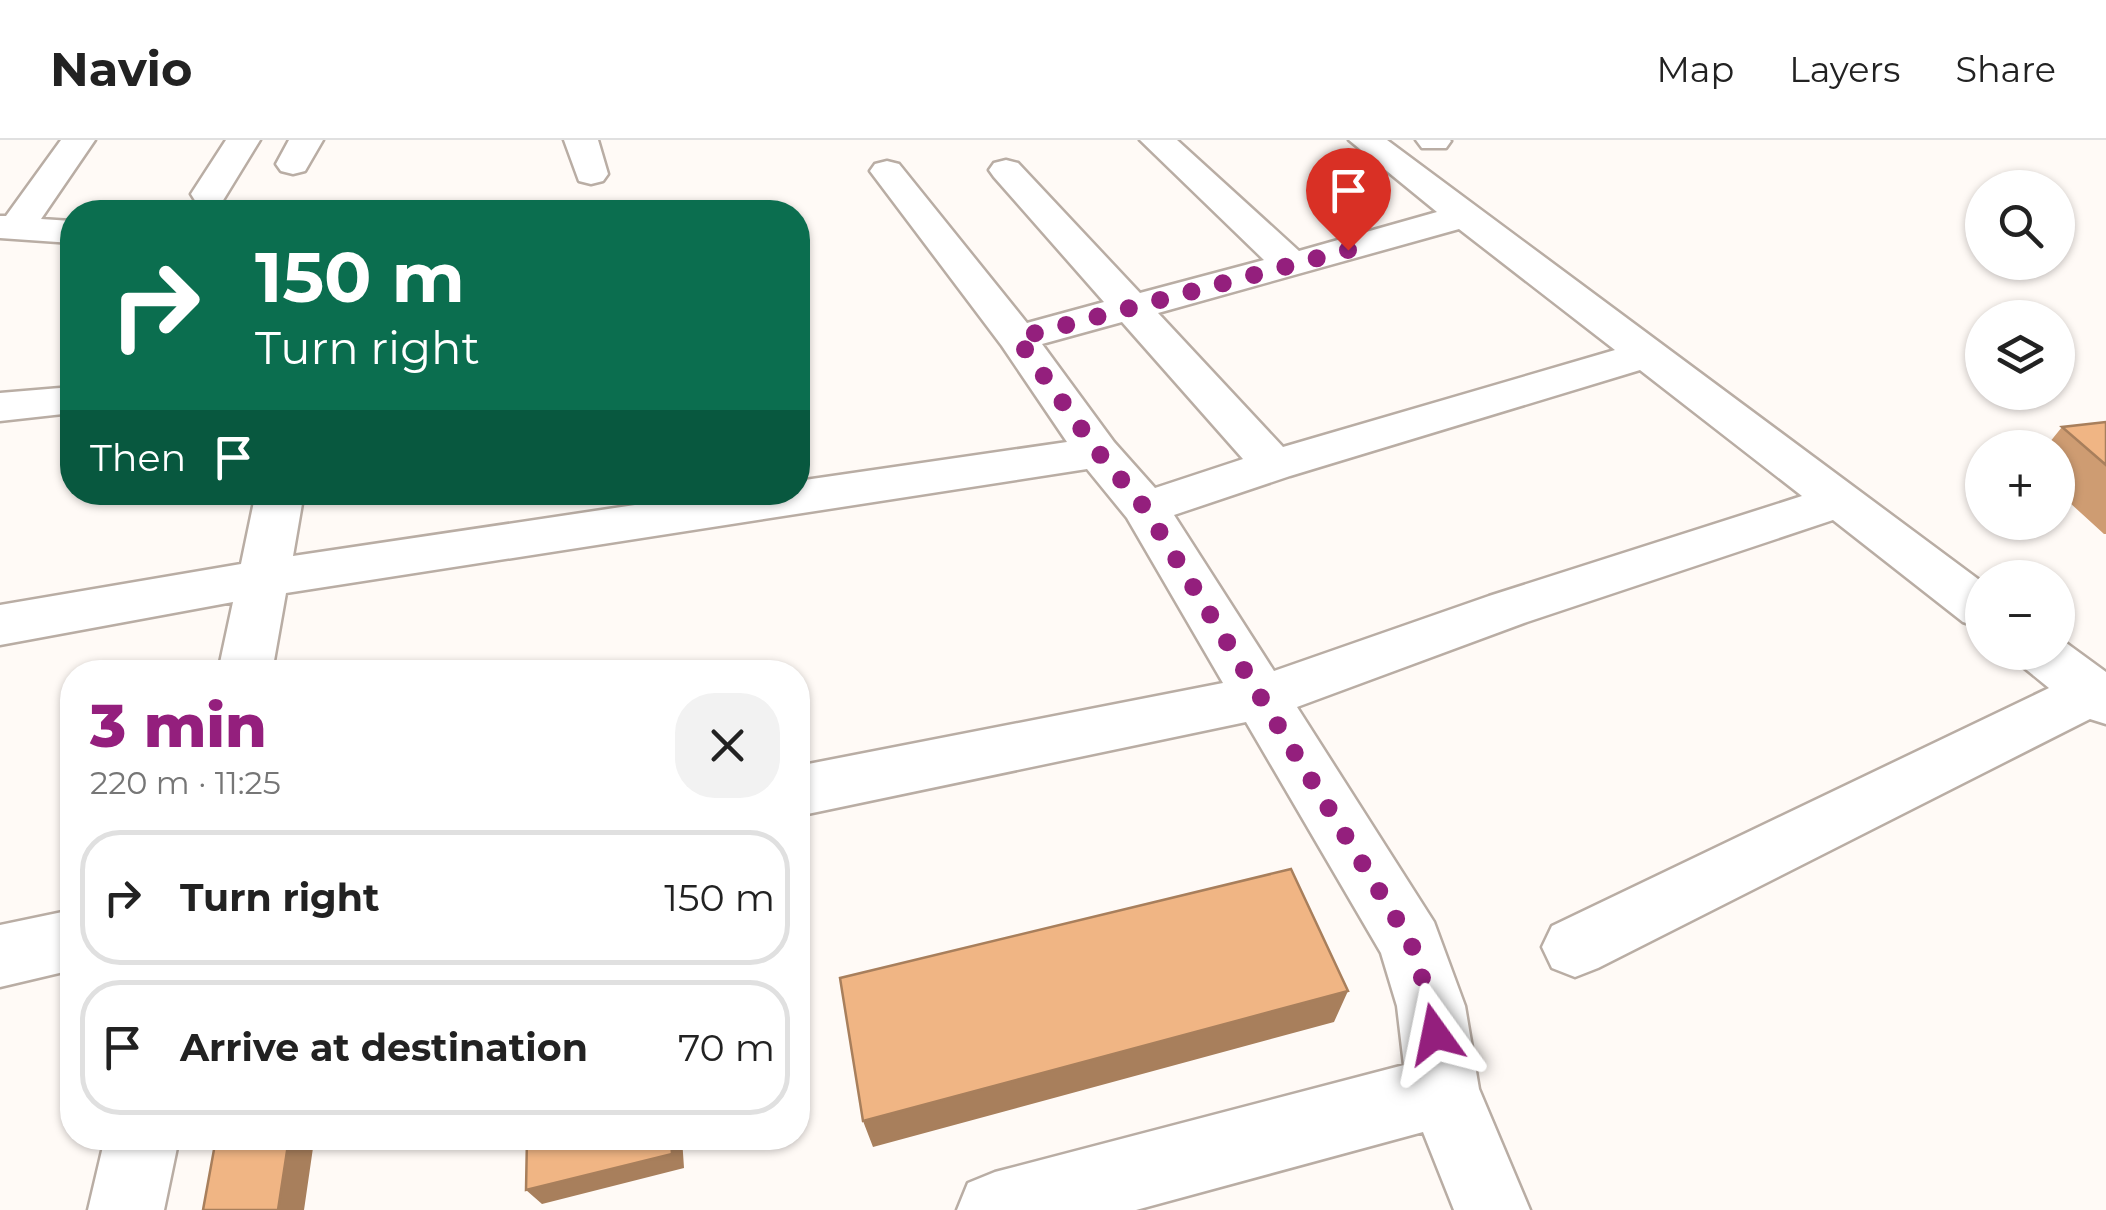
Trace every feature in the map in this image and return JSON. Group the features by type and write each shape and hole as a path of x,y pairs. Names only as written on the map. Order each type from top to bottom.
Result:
{"street":[{"path":"9,227 78,140"},
{"path":"209,194 244,140"},
{"path":"581,140 592,174"},
{"path":"1157,140 1292,266"},
{"path":"1366,140 1965,596"},
{"path":"1006,170 1274,465"},
{"path":"888,171 1017,338 1098,452 1145,508 1411,943 1431,1006 1444,1091 1492,1210"},
{"path":"1017,338 1292,266 1464,214"},
{"path":"9,227 60,231"},
{"path":"1145,508 1274,465 1645,355"},
{"path":"0,408 60,401"},
{"path":"810,496 1098,452"},
{"path":"810,789 1262,697 1508,609 1838,502"},
{"path":"247,660 278,505"},
{"path":"0,625 264,578 747,505"},
{"path":"1574,948 2099,697 2064,670"},
{"path":"0,956 60,943"},
{"path":"995,1210 1444,1091"},
{"path":"126,1210 139,1150"}],"building":[{"path":"2106,422 2106,465 2075,438 2075,430 2062,427"},
{"path":"1291,869 1348,991 863,1121 840,978"},
{"path":"214,1150 287,1150 278,1210 203,1210"},
{"path":"527,1150 672,1150 672,1154 526,1190"}],"route":[{"path":"1348,250 1017,338 1098,452 1145,508 1411,943 1431,1006 1435,1034"}]}
